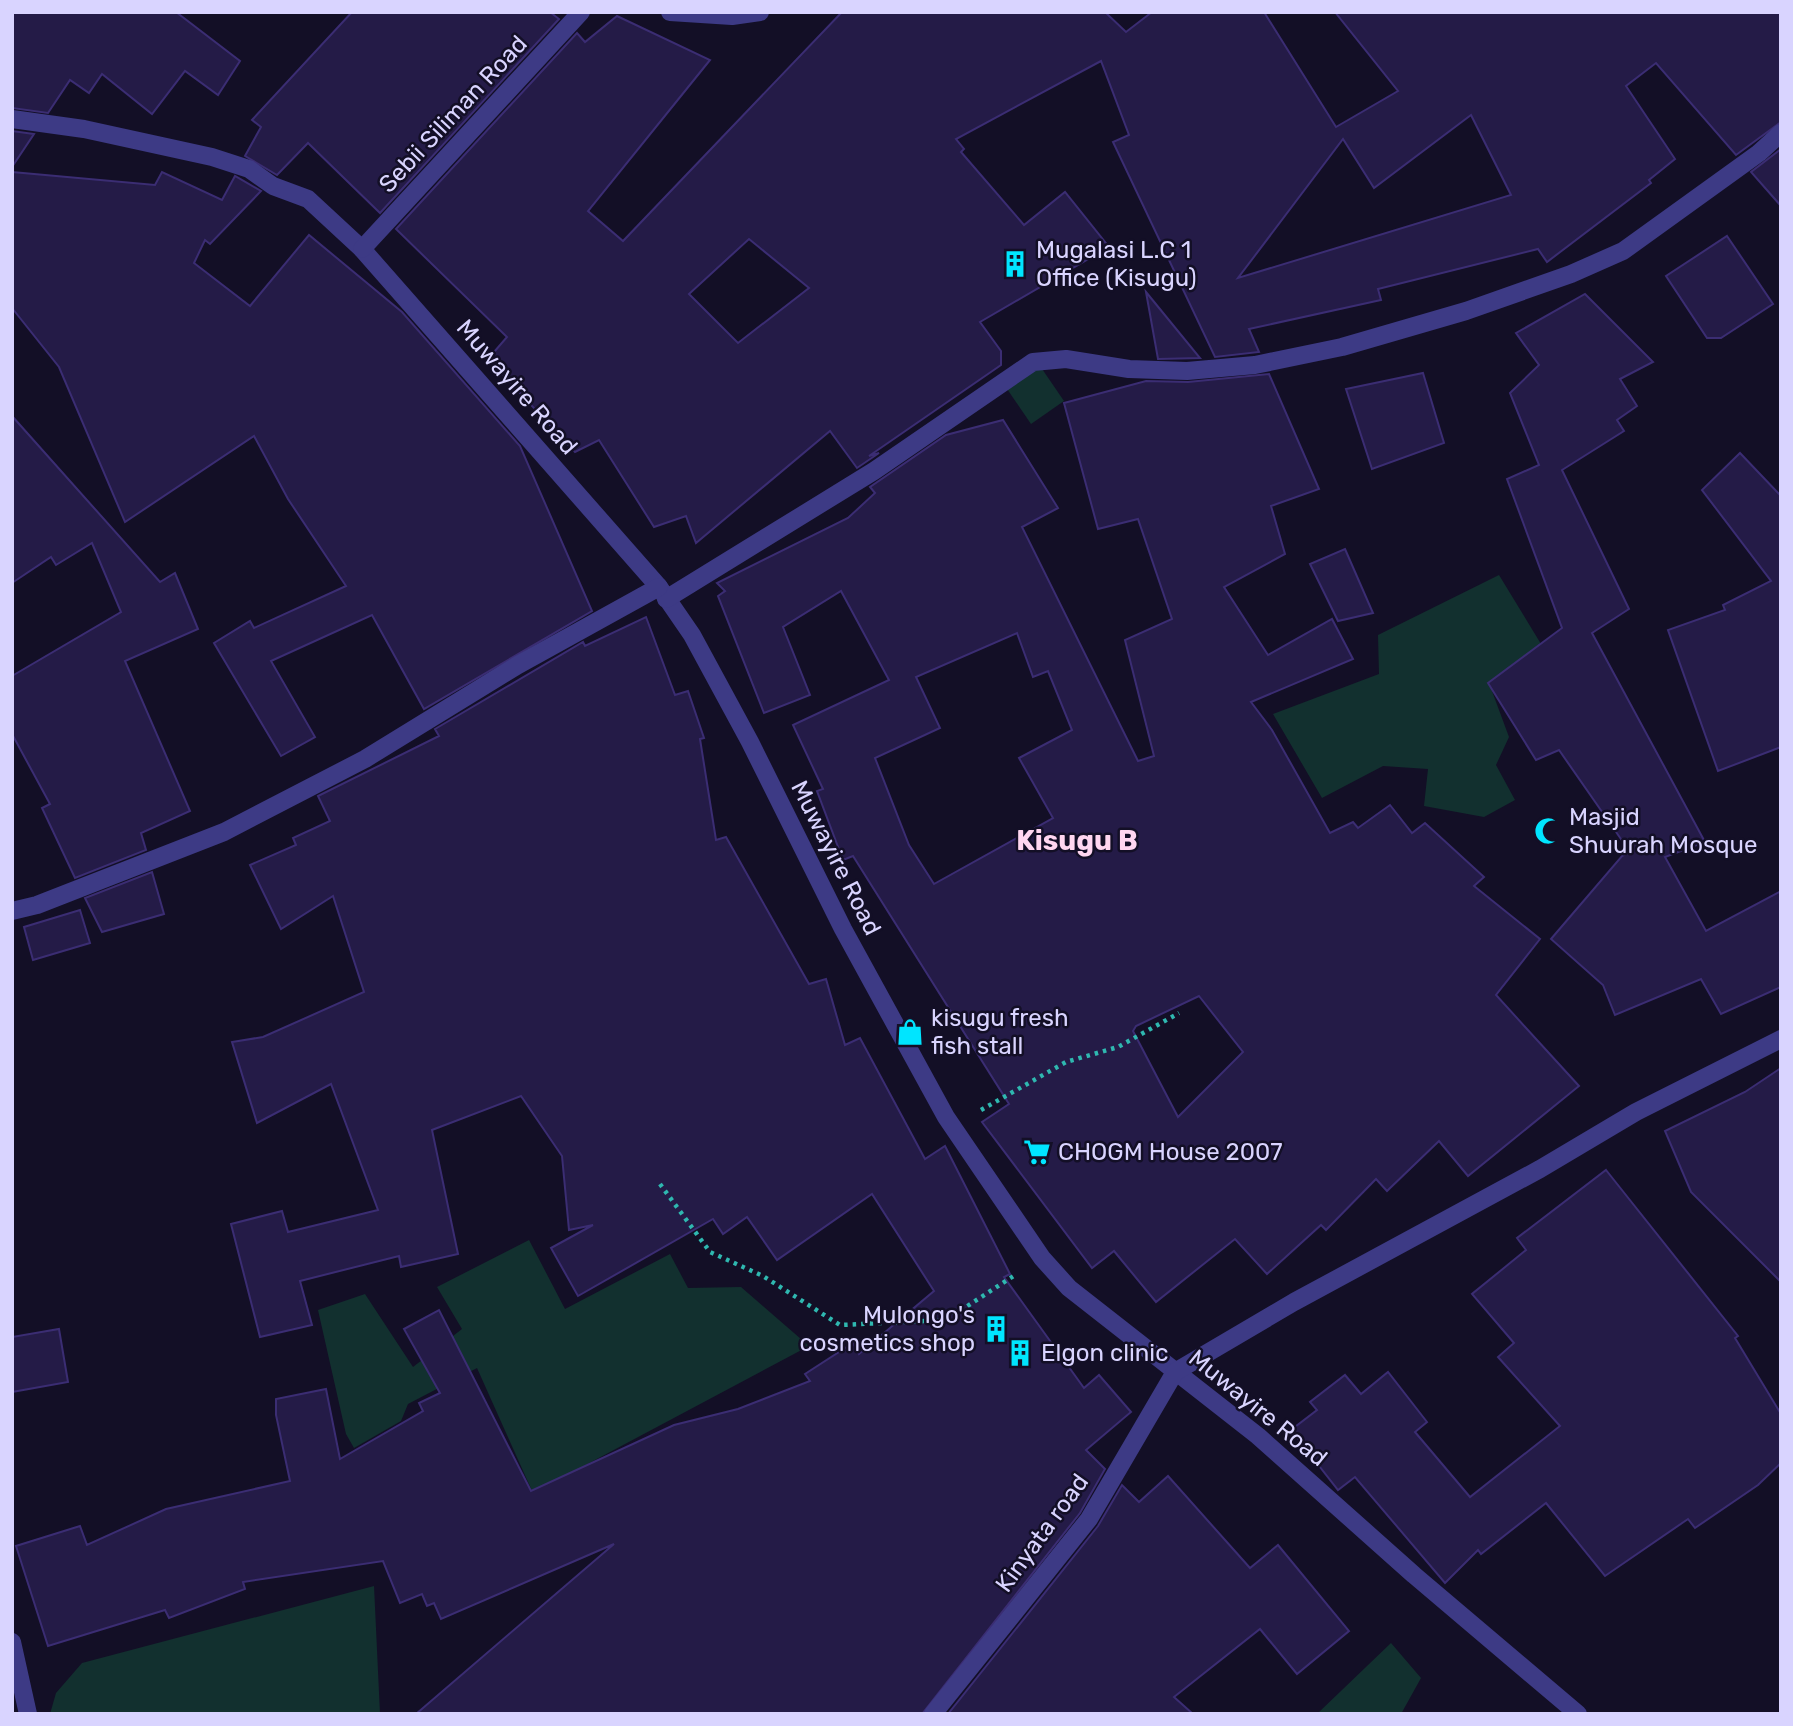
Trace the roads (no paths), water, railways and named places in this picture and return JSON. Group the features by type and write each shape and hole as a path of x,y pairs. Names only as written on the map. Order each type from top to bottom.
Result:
{"street":[{"name":"Sebii Siliman Road","path":"362,248 581,12"},
{"path":"670,12 732,16 760,12"},
{"name":"Muwayire Road","path":"12,119 84,129 212,157 249,169 273,186 307,199 362,248 662,593 692,635 750,741 843,929 953,1126 1042,1258 1069,1288 1258,1436 1414,1575 1578,1714"},
{"path":"12,911 37,905 224,832 365,759 518,665 662,593 874,471 1033,362 1066,359 1129,369 1187,371 1255,365 1342,347 1466,311 1571,274 1623,251 1759,153 1781,132"},
{"path":"1175,1372 1306,1296 1540,1169 1636,1112 1781,1039"},
{"name":"Kinyata road","path":"933,1714 1089,1519 1175,1372"},
{"path":"12,1642 28,1714"}],"place":[{"name":"Mugalasi L.C 1 Office (Kisugu)","path":"1015,264"},
{"name":"Masjid Shuurah Mosque","path":"1548,831"},
{"name":"kisugu fresh fish stall","path":"910,1032"},
{"name":"CHOGM House 2007","path":"1037,1152"},
{"name":"Mulongo's cosmetics shop","path":"996,1329"},
{"name":"Elgon clinic","path":"1020,1353"}],"district":[{"name":"Kisugu B","path":"1077,840"}]}
